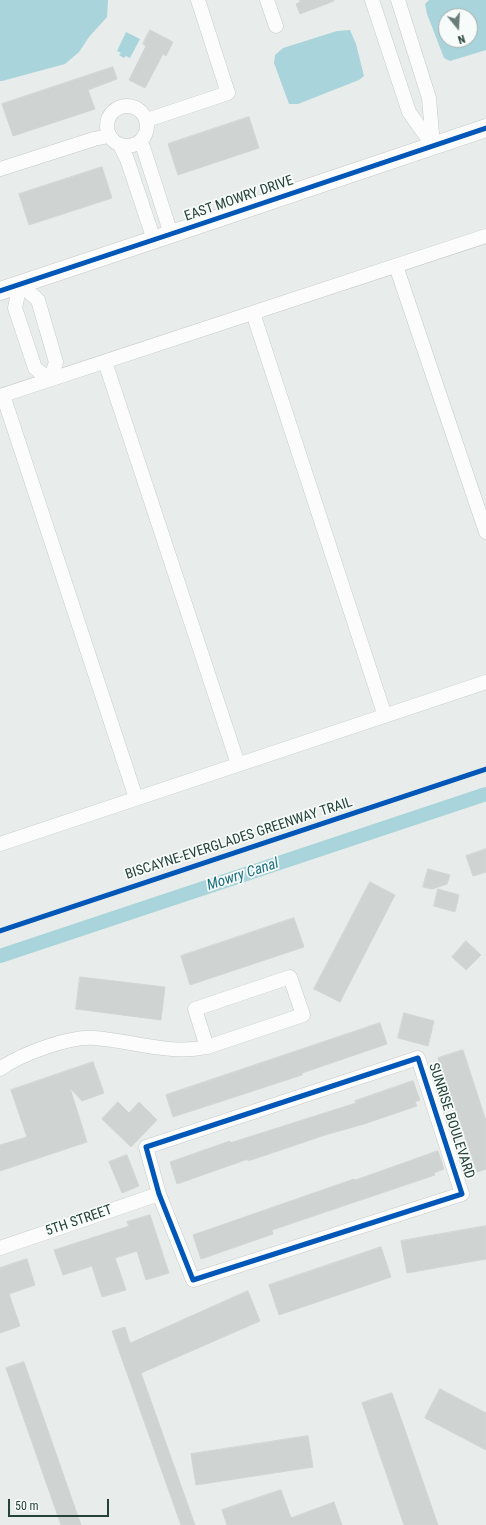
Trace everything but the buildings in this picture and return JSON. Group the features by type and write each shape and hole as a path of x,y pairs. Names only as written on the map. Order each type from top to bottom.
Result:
{"street":[{"path":"147,120 228,93 198,0"},
{"path":"267,0 276,26"},
{"path":"372,0 409,112 433,146"},
{"path":"398,0 429,98 433,146"},
{"path":"126,105 139,109 147,120 146,132 140,142 134,145 120,145 108,136 106,122 113,110 119,107 126,105"},
{"name":"EAST MOWRY DRIVE","path":"0,291 486,128"},
{"path":"0,169 94,139 108,136"},
{"path":"140,142 143,147 171,234"},
{"path":"120,145 127,159 154,240"},
{"path":"136,798 2,396 486,236"},
{"path":"396,266 486,532"},
{"path":"20,284 38,300 56,362 50,380"},
{"path":"20,284 16,308 24,336 35,368 50,380"},
{"path":"252,313 385,716"},
{"path":"24,336 47,329"},
{"path":"105,362 238,764"},
{"path":"0,844 486,682"},
{"path":"0,1069 12,1060 25,1055 69,1041 84,1038 176,1049 198,1049 207,1047 303,1015 290,977 195,1009 207,1047"},
{"name":"SUNRISE BOULEVARD","path":"418,1058 462,1194 193,1280 159,1194 146,1147 418,1058"},
{"name":"5TH STREET","path":"0,1248 159,1194"}],"water":[{"path":"0,0 108,0 107,17 89,37 79,52 65,64 0,81"},
{"path":"429,0 486,0 486,50 450,61 444,58 440,48 478,48 478,8 438,8 438,42 427,14 425,4"},
{"path":"350,30 356,44 364,76 359,80 298,104 289,104 274,63 275,55 283,48 337,31"},
{"path":"126,32 140,39 130,58 126,56 124,58 119,55 121,53 117,51"}],"waterway":[{"name":"Mowry Canal","path":"0,956 486,794"}],"cycle path":[{"path":"0,291 486,128"},
{"name":"BISCAYNE-EVERGLADES GREENWAY TRAIL","path":"0,931 486,769"},
{"path":"418,1058 462,1194 193,1280 159,1194 146,1147 418,1058"}]}
